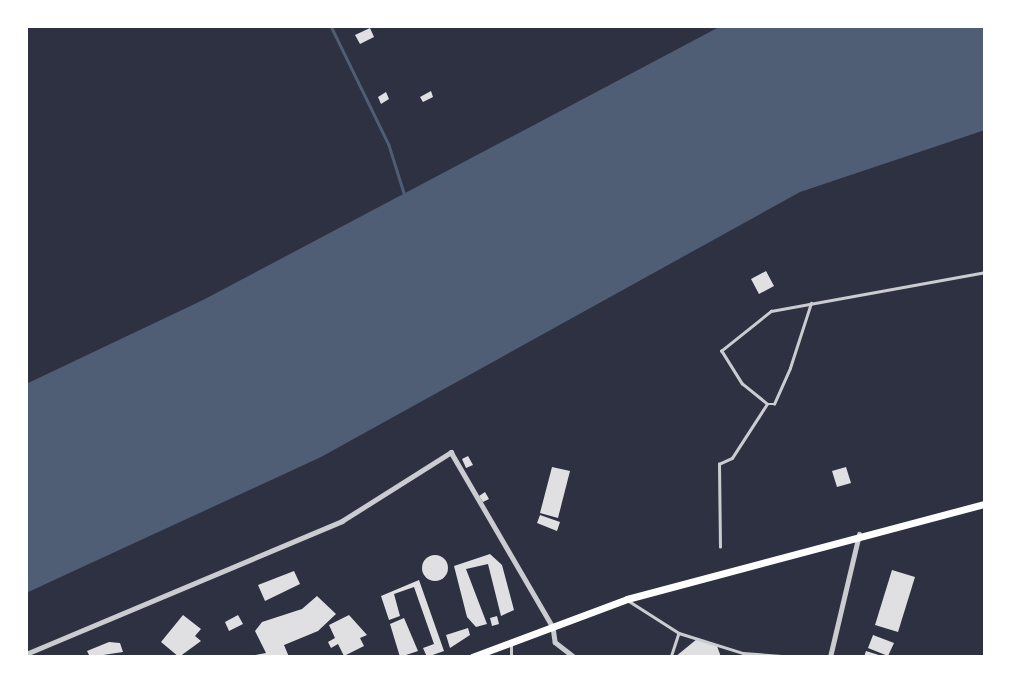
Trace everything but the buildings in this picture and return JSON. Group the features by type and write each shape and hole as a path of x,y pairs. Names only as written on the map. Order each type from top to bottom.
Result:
{"main road":[{"path":"472,657 626,599 859,534 985,504"}],"street":[{"path":"26,654 342,521 451,452 553,627 555,642 574,657"},
{"path":"830,657 859,534"}],"lane":[{"path":"811,303 790,368 774,404 767,404 742,384 721,351 771,311 811,303 985,272"},
{"path":"720,547 719,464 732,458 767,404"},
{"path":"626,599 679,633 742,655 795,657"},
{"path":"671,657 679,633"},
{"path":"511,642 511,657"}],"water":[{"path":"721,26 985,26 985,130 800,192 321,457 26,593 26,384 203,300"}],"waterway":[{"path":"331,26 389,145 404,193"}]}
